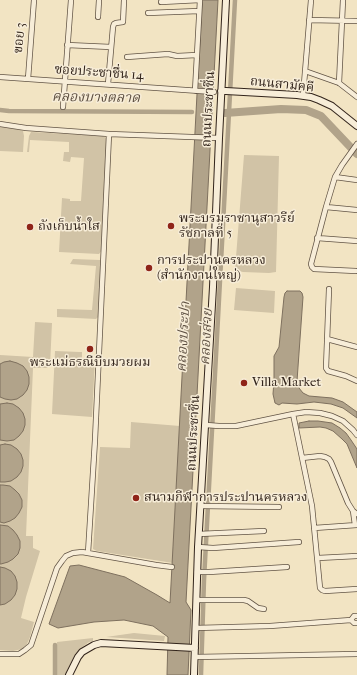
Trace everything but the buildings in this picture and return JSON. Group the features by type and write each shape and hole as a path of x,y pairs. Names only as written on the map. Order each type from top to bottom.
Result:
{"main road":[{"name":"ถนนประชาชื่น","path":"194,675 200,657 193,648 198,628 202,600 200,572 208,425 216,138 223,91 226,0"},
{"name":"ถนนสามัคคี","path":"223,91 303,96 319,100 332,106 357,126"},
{"path":"69,675 78,657 87,649 101,643 193,648"}],"street":[{"name":"ขอย 3","path":"28,79 34,0"},
{"path":"63,107 71,0"},
{"path":"98,17 99,0"},
{"path":"108,84 114,24 121,23 124,20 124,0"},
{"path":"161,2 200,0 196,91"},
{"path":"303,96 310,0"},
{"path":"339,83 343,0"},
{"path":"148,13 199,11"},
{"path":"309,20 357,21"},
{"path":"67,44 111,47"},
{"path":"127,57 168,54 177,56 197,55"},
{"path":"305,71 339,83 357,96"},
{"name":"ซอยประชาชื่น 14","path":"0,76 214,92"},
{"path":"0,124 26,128 109,134 216,138"},
{"path":"88,553 95,440 109,134"},
{"path":"356,271 314,269 311,264 317,238 336,177 357,144"},
{"path":"336,177 357,180"},
{"path":"326,207 357,210"},
{"path":"317,238 357,241"},
{"path":"329,289 326,368 328,371 357,381"},
{"path":"327,339 357,347"},
{"path":"208,425 236,426 306,412 325,413 343,421 357,435"},
{"path":"293,414 311,500 320,588 325,591 357,589"},
{"path":"302,458 320,456 329,459 344,495 355,513 356,525 314,528"},
{"path":"204,506 279,507"},
{"path":"202,534 264,531"},
{"path":"201,548 299,542"},
{"path":"0,654 19,654 31,645 57,568 66,556 73,553 82,552 172,567"},
{"path":"318,558 357,556"},
{"path":"200,572 286,568"},
{"path":"202,600 244,600 258,608 264,609"},
{"path":"351,620 354,616 357,616"},
{"path":"198,628 270,626 351,620 357,623"},
{"path":"200,657 357,654"}],"shaded area":[{"path":"202,0 218,0 186,602 191,610 188,675 167,675 168,637 153,626 124,620 94,622 58,628 49,624 70,566 79,565 125,577 170,603"},
{"path":"0,126 23,131 23,152 0,151"},
{"path":"31,132 103,136 106,138 107,145 102,250 99,254 59,252 62,198 70,199 70,201 81,201 84,158 71,157 70,162 63,161 64,152 69,152 69,142 30,140 29,152 27,152"},
{"path":"244,155 279,156 276,272 243,272 235,270"},
{"path":"73,259 100,260 102,262 99,316 96,319 57,317 57,309 92,310 96,266 70,264"},
{"path":"236,288 275,291 274,313 234,310"},
{"path":"287,291 300,291 303,297 297,381 299,388 303,393 309,396 332,398 343,402 357,412 357,418 343,408 331,404 314,402 297,404 282,403 279,405 275,403 273,394 274,356 279,347 284,297"},
{"path":"35,322 52,323 50,366 46,368 33,368 26,536 33,536 33,548 40,551 21,618 34,622 26,646 22,649 13,651 0,650 0,355 33,357"},
{"path":"55,351 82,352 82,359 95,359 92,417 52,414"},
{"path":"10,361 23,366 29,377 27,390 17,399 11,400 0,397 0,364"},
{"path":"0,404 13,404 19,408 23,413 25,425 19,436 14,440 7,441 0,440"},
{"path":"309,421 332,423 346,433 357,449 357,468 347,444 333,431 320,427 299,428 299,423"},
{"name":"สนามกีฬาการประปานครหลวง","path":"131,422 180,426 173,563 97,551 93,549 100,447 130,448"},
{"path":"0,445 11,445 17,449 21,454 23,466 17,477 11,481 0,482"},
{"path":"0,485 10,486 19,494 22,500 22,507 19,513 15,518 4,523 0,522"},
{"path":"0,525 8,526 13,530 20,541 18,554 8,562 1,564 0,564"},
{"path":"0,567 11,571 15,576 17,589 11,600 0,605"},
{"path":"134,633 165,636 164,641 106,637"},
{"path":"93,638 93,641 89,642 75,654 65,675 57,675 57,642"}],"waterway":[{"name":"คลองส่วย","path":"201,675 204,580 235,0"},
{"name":"คลองบางตลาด","path":"225,113 281,109 306,110 321,116 357,154"},
{"name":"คลองบางตลาด","path":"0,110 192,112"},
{"path":"55,645 55,675"}],"place":[{"name":"พระบรมราชานุสาวรีย์ รัชกาลที่ 5","path":"171,226"},
{"name":"ถังเก็บน้ำใส","path":"30,227"},
{"name":"การประปานครหลวง (สำนักงานใหญ่)","path":"149,268"},
{"name":"พระแม่ธรณีบีบมวยผม","path":"90,349"},
{"name":"Villa Market","path":"244,383"},
{"name":"สนามกีฬาการประปานครหลวง","path":"136,498"}],"water label":[{"name":"คลองประปา","path":"184,337"}]}
